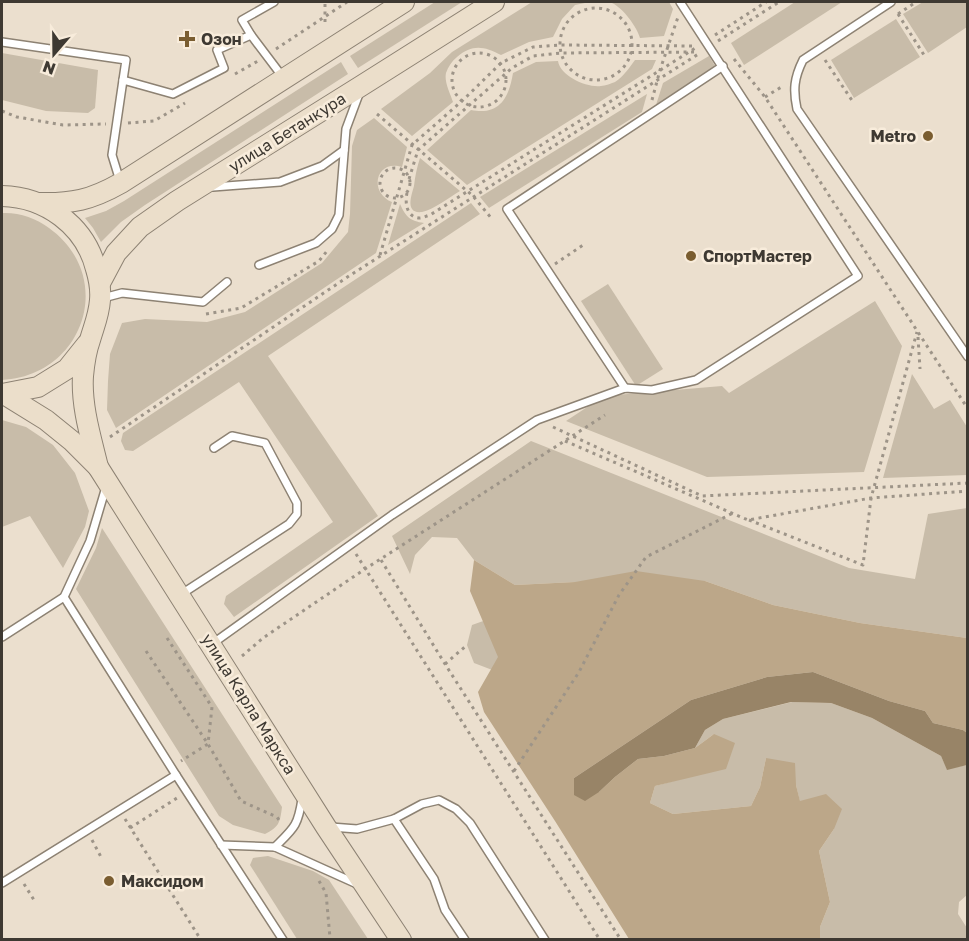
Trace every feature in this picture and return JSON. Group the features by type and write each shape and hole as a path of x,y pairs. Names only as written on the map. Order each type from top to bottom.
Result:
{"main road":[{"path":"2,196 60,204 102,194 404,2"},
{"name":"улица Бетанкура","path":"89,342 97,321 100,291 116,253 140,227 198,188 494,2"},
{"path":"38,202 62,216 80,235 93,258 100,291"},
{"path":"3,394 38,387 58,375 67,369 89,342"},
{"path":"89,342 83,377 84,403 88,428 103,474"},
{"path":"3,394 46,420 72,441 103,474"},
{"name":"улица Карла Маркса","path":"103,474 326,827 401,939"}],"lane":[{"path":"274,2 242,21 284,78"},
{"path":"891,2 803,60 797,71 794,91 797,109 968,357"},
{"path":"211,644 392,515 537,420 624,388 652,390 696,380 858,276 681,3"},
{"path":"123,80 173,94 224,68 217,50 251,35"},
{"path":"2,42 126,60 112,155 121,183"},
{"path":"624,388 507,209 723,66"},
{"path":"259,265 316,243 332,229 339,215 346,129 362,86"},
{"path":"198,188 280,182 322,166 344,150"},
{"path":"100,291 203,302 226,282"},
{"path":"180,595 289,524 297,514 297,503 265,443 232,436 214,448"},
{"path":"2,637 64,597 90,541 103,474"},
{"path":"64,597 176,776 283,939"},
{"path":"2,883 176,776"},
{"path":"275,847 289,833 299,818 303,790"},
{"path":"326,827 357,829 394,819 422,804 439,800 456,809 471,823 545,939"},
{"path":"394,819 434,879 445,910 465,939"},
{"path":"221,845 275,847 368,889"}],"path":[{"path":"325,2 325,22"},
{"path":"718,41 714,35 766,2"},
{"path":"710,46 779,2"},
{"path":"647,116 681,3"},
{"path":"593,8 605,9 617,14 626,23 633,46 624,68 606,80 594,81 573,72 561,53 561,45 564,29 571,19 593,8"},
{"path":"898,14 924,55"},
{"path":"106,440 380,256 701,52 689,52 666,52 631,53 561,53 533,56 512,68 418,150 409,178 410,183 405,202 411,215 419,218 430,215 467,191 689,52 698,46 561,45 533,47 501,63 412,145 380,256"},
{"path":"486,53 501,63 506,73 505,90 500,97 486,106 470,105 462,100 456,94 453,85 455,67 468,55 486,53"},
{"path":"732,57 765,97 968,410"},
{"path":"825,60 853,102"},
{"path":"377,114 473,196 492,219"},
{"path":"406,193 397,198 388,196 384,193 380,180 386,171 395,168 404,172 409,178"},
{"path":"546,269 586,243"},
{"path":"198,313 208,315 241,308 319,261 331,246"},
{"path":"917,332 920,369"},
{"path":"565,441 748,520 863,564 871,498 917,332"},
{"path":"242,656 263,638 366,569 605,415"},
{"path":"537,420 702,496 968,483"},
{"path":"748,520 871,498 968,491"},
{"path":"514,771 579,672 619,595 646,557 733,513"},
{"path":"350,545 600,939"},
{"path":"381,560 621,939"},
{"path":"167,638 212,707 208,744"},
{"path":"445,664 467,645"},
{"path":"146,651 208,744 241,801 277,817 289,833"},
{"path":"179,762 208,744"},
{"path":"130,828 187,792"},
{"path":"120,811 201,939"},
{"path":"86,831 101,857"},
{"path":"310,862 326,894 330,939"},
{"path":"17,873 34,900"}],"shaded area":[{"path":"435,2 462,2 358,68 350,56"},
{"path":"532,2 590,2 575,5 562,19 553,37 529,42 501,55 489,50 473,48 455,59 446,73 453,102 412,136 381,109 430,73 452,52"},
{"path":"609,2 669,2 673,9 664,36 640,38 625,13"},
{"path":"795,2 842,2 744,65 731,43"},
{"path":"923,2 967,2 967,27 928,53 903,14"},
{"path":"896,19 920,57 854,98 831,60"},
{"path":"2,53 98,70 95,108 88,113 46,111 2,100"},
{"path":"709,56 715,66 656,105 663,83"},
{"path":"635,60 656,60 652,69 467,185 427,150 471,110 489,110 501,103 509,90 513,73 536,62 558,61 564,72 575,80 601,86 618,80"},
{"path":"341,62 348,74 145,205 121,222 101,242 85,218 106,211 124,201"},
{"path":"647,94 642,112 489,208 480,197"},
{"path":"374,118 407,147 402,167 386,168 378,178 380,191 392,202 376,253 116,428 107,410 108,381 110,354 122,323 145,319 207,322 245,312 322,263 348,232 352,146 357,130"},
{"path":"420,158 460,191 426,211 416,212 410,203"},
{"path":"471,203 480,214 268,356 378,516 234,617 224,604 226,596 333,522 239,382 133,451 125,450 121,441 123,433"},
{"path":"400,204 409,218 424,223 388,245"},
{"path":"2,213 27,216 38,221 70,248 82,272 86,297 82,321 71,343 54,361 30,374 2,380"},
{"path":"608,284 663,369 636,386 581,301"},
{"path":"875,301 902,346 864,472 707,477 566,421 604,396 722,386 729,393"},
{"path":"912,374 934,409 950,400 967,427 967,475 883,478"},
{"path":"2,420 26,427 53,445 75,473 89,511 85,527 63,568 30,516 2,527"},
{"path":"531,441 849,568 915,579 928,514 967,508 967,638 860,623 773,605 705,581 515,585 474,560 457,538 432,537 415,555 410,574 392,536"},
{"path":"102,528 282,807 278,824 265,834 233,825 219,816 76,589 96,548"},
{"path":"474,560 515,585 575,582 636,571 705,581 773,605 860,623 967,638 967,733 933,723 925,711 889,701 813,672 767,677 691,700 574,778 599,792 638,759 664,756 695,748 714,734 735,743 726,769 655,786 650,803 673,814 751,806 760,787 766,758 795,763 796,785 800,801 826,794 842,809 834,829 819,851 830,902 820,927 820,939 629,939 484,712 478,692 498,657 470,591"},
{"path":"551,597 513,678 474,663 467,645 472,625"},
{"path":"813,672 889,701 925,711 933,723 963,730 967,733 967,765 947,770 941,756 872,718 831,703 791,702 723,719 705,730 695,748 664,756 638,759 585,801 574,795 574,778 691,700 767,677"},
{"path":"792,702 831,703 872,718 941,756 947,769 967,765 967,895 959,902 958,914 967,928 967,939 820,939 820,927 830,902 819,851 834,829 800,802 796,785 766,758 760,787 751,806 673,814 650,803 655,786 681,779 714,734 695,748 705,730 723,719"},
{"path":"268,856 313,871 329,880 368,939 297,939 250,865 253,858"}],"place":[{"name":"Озон","path":"187,39"},
{"name":"Metro","path":"928,136"},
{"name":"СпортМастер","path":"691,256"},
{"name":"Максидом","path":"109,881"}]}
